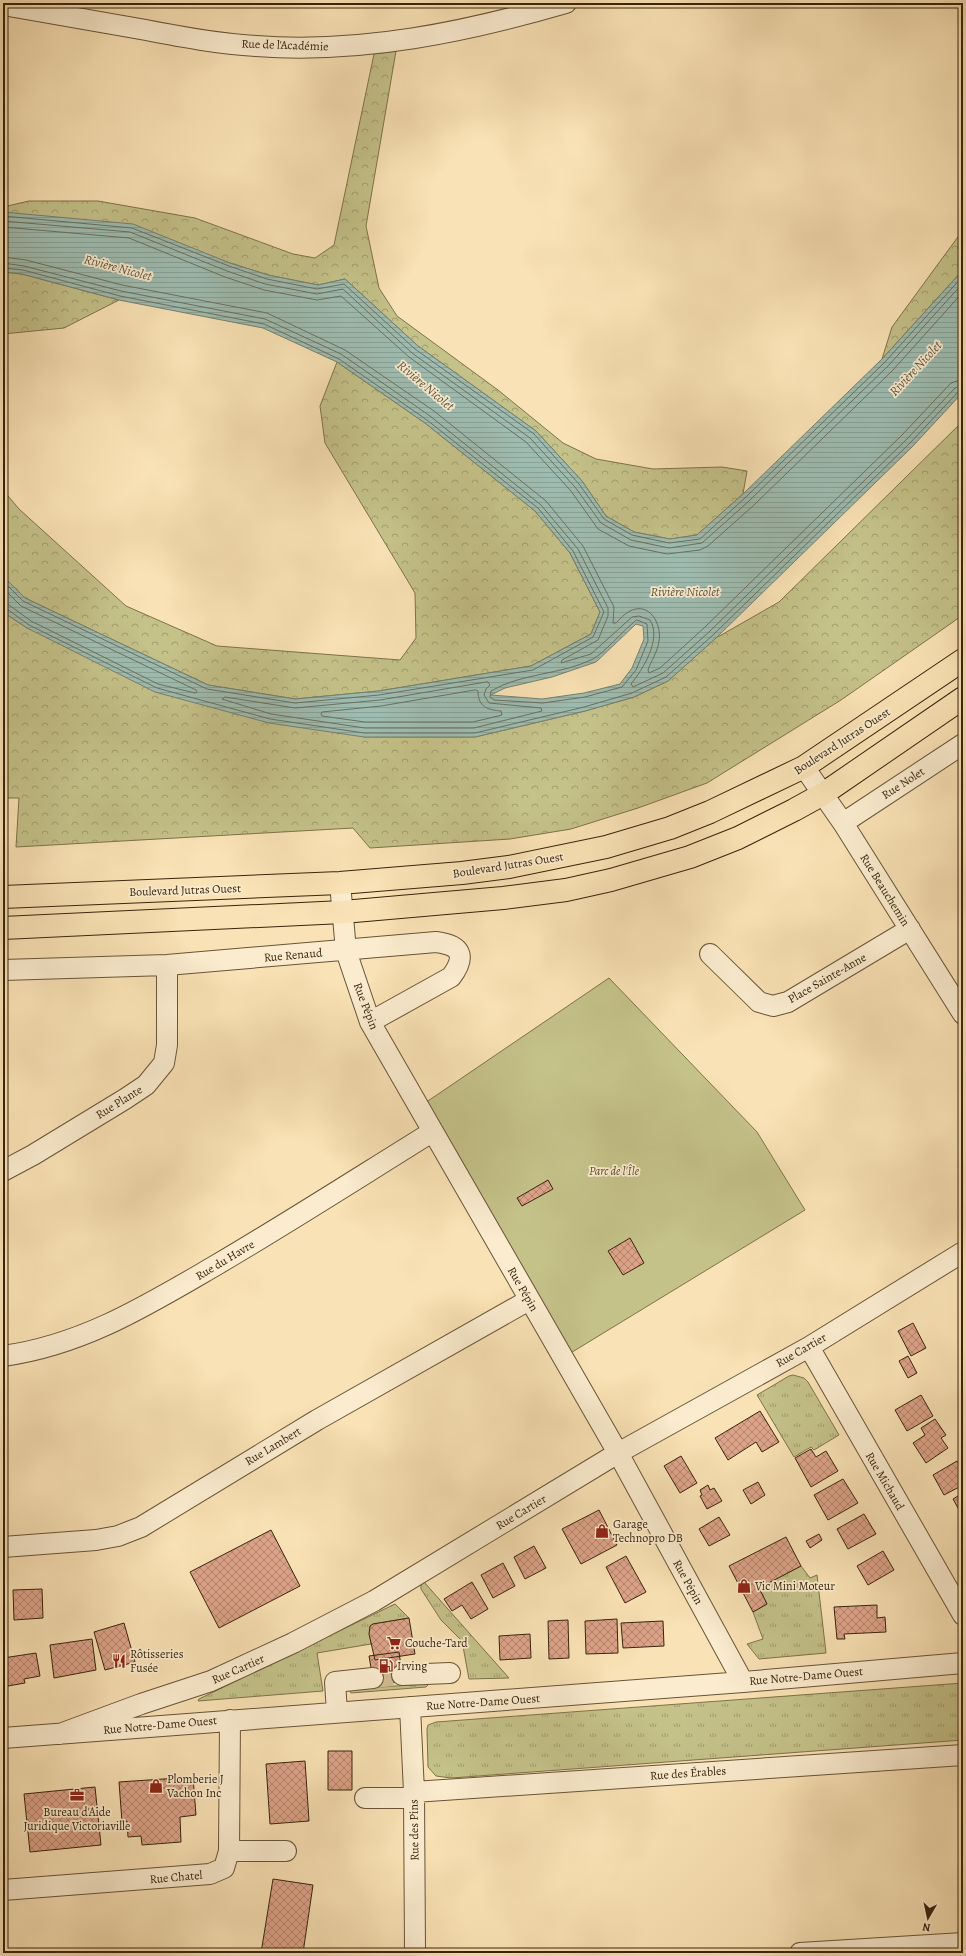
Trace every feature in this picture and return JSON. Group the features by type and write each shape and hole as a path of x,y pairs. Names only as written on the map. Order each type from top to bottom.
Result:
{"main road":[{"name":"Boulevard Jutras Ouest","path":"3,897 340,883 509,867 606,847 670,828 710,812 804,767 963,660"},
{"path":"3,928 343,912 503,898 566,890 611,880 690,857 738,838 823,794 963,698"}],"street":[{"name":"Rue de l'Académie","path":"3,5 201,40 256,46 336,47 429,36 530,14 566,3"},
{"name":"Rue Nolet","path":"843,823 963,744"},
{"name":"Rue Beauchemin","path":"804,767 843,823 963,1014"},
{"name":"Rue Pépin","path":"340,883 346,951 370,1022 618,1454 743,1682"},
{"name":"Place Sainte-Anne","path":"710,954 759,1002 773,1006 788,1002 910,929"},
{"name":"Rue Renaud","path":"3,970 167,965 346,951 436,942 451,944 458,950 460,961 458,968 451,977 370,1022"},
{"name":"Rue Plante","path":"3,1171 33,1155 125,1099 146,1085 160,1069 164,1063 167,1045 167,965"},
{"name":"Rue du Havre","path":"3,1356 27,1352 69,1341 141,1309 248,1246 432,1132"},
{"name":"Rue Cartier","path":"60,1734 141,1704 211,1681 293,1643 374,1601 618,1454 808,1347 963,1252"},
{"name":"Rue Lambert","path":"3,1547 96,1540 118,1536 141,1527 318,1420 529,1300"},
{"name":"Rue Michaud","path":"808,1347 963,1616"},
{"name":"Rue Notre-Dame Ouest","path":"3,1738 743,1682 963,1663"},
{"path":"402,1676 450,1673"},
{"path":"337,1712 335,1682 373,1678"},
{"name":"Rue des Pins","path":"410,1707 414,1795 415,1953"},
{"name":"Rue Chatel","path":"3,1890 210,1874 224,1868 229,1851 230,1720"},
{"name":"Rue des Érables","path":"365,1798 963,1755"},
{"path":"229,1851 286,1851"},
{"path":"800,1953 963,1943"}],"green space":[{"path":"396,51 366,226 379,288 397,316 498,390 563,443 596,459 653,469 722,467 747,471 743,494 697,535 670,539 634,532 606,516 582,481 536,431 418,346 345,279 318,285 268,275 230,263 3,212 3,207 29,201 98,201 195,218 293,254 315,258 334,245 374,54"},
{"path":"963,230 963,270 882,359 892,327"},
{"path":"3,272 22,274 119,300 64,328 3,334"},
{"path":"337,362 425,423 535,511 570,553 600,612 591,634 531,666 379,691 295,699 208,685 25,598 6,579 3,566 3,490 19,509 126,606 217,646 400,660 416,638 415,593 325,443 320,406"},
{"path":"963,421 963,615 841,700 707,783 638,808 571,829 510,839 370,848 353,828 16,847 19,798 3,798 3,612 27,628 364,737 475,737 585,711 634,697 668,681 716,638 779,602"},
{"name":"Parc de l'Île","path":"609,978 757,1132 805,1210 569,1354 425,1103"},
{"path":"793,1375 804,1378 808,1382 839,1435 814,1450 811,1447 794,1457 757,1395"},
{"path":"801,1566 810,1578 817,1575 826,1653 759,1659 747,1644 763,1639 753,1612 767,1604 759,1588"},
{"path":"424,1582 509,1678 469,1679 462,1641 441,1620 421,1589 421,1584"},
{"path":"395,1604 409,1618 373,1624 370,1626 371,1644 317,1653 323,1691 198,1701 199,1699"},
{"path":"963,1683 963,1740 451,1778 436,1776 428,1767 427,1729 428,1725 436,1722"},
{"path":"428,1685 426,1687 351,1693 350,1691 351,1689"}],"water":[{"name":"Rivière Nicolet","path":"3,212 133,224 230,263 268,275 318,285 345,279 418,346 536,431 582,481 606,516 634,532 670,539 697,535 743,494 882,359 963,270 963,392 913,446 716,638 668,681 634,697 585,711 475,737 364,737 269,723 155,692 27,628 3,612 3,566 6,579 25,598 208,685 295,699 379,691 531,666 591,634 600,612 570,553 535,511 425,423 337,362 263,328 119,300 22,274 3,272","holes":["636,624 643,626 644,639 632,668 620,684 584,693 542,699 491,695 505,688 552,677 596,662"]}],"building":[{"path":"548,1180 553,1189 522,1206 517,1198"},
{"path":"630,1238 644,1263 623,1275 608,1251"},
{"path":"913,1323 926,1348 911,1356 898,1331"},
{"path":"908,1356 917,1373 908,1378 899,1361"},
{"path":"921,1395 933,1416 907,1431 895,1410"},
{"path":"760,1411 779,1442 762,1452 756,1442 728,1460 715,1438"},
{"path":"935,1419 946,1435 941,1438 948,1448 926,1463 913,1443 925,1435 921,1428"},
{"path":"811,1449 816,1457 826,1451 838,1471 811,1487 795,1458"},
{"path":"681,1456 697,1483 680,1493 664,1466"},
{"path":"957,1461 963,1471 963,1485 944,1495 933,1475"},
{"path":"843,1479 858,1503 828,1520 814,1495"},
{"path":"758,1482 765,1495 751,1504 743,1490"},
{"path":"708,1485 710,1490 714,1488 722,1501 707,1509 700,1496 702,1495 700,1490"},
{"path":"963,1493 963,1517 953,1499"},
{"path":"599,1510 617,1545 581,1564 562,1529"},
{"path":"864,1514 876,1534 848,1549 837,1529"},
{"path":"719,1517 730,1535 709,1546 699,1529"},
{"path":"271,1530 300,1586 219,1628 190,1572"},
{"path":"819,1534 822,1540 810,1548 806,1541"},
{"path":"786,1537 801,1566 759,1588 767,1604 753,1612 729,1566"},
{"path":"534,1546 546,1568 525,1579 514,1557"},
{"path":"883,1551 894,1570 868,1585 857,1566"},
{"path":"626,1556 646,1592 625,1603 606,1567"},
{"path":"503,1563 515,1586 493,1598 481,1575"},
{"path":"472,1582 488,1609 471,1619 462,1605 452,1611 444,1599"},
{"path":"42,1589 43,1618 14,1620 13,1590"},
{"path":"877,1605 877,1618 885,1617 886,1632 844,1634 845,1639 837,1639 834,1607"},
{"path":"409,1618 415,1654 375,1660 369,1634 370,1626 373,1624"},
{"path":"617,1619 618,1653 586,1654 585,1621"},
{"path":"568,1620 569,1658 549,1659 548,1621"},
{"path":"663,1621 664,1646 623,1648 621,1623"},
{"path":"124,1623 135,1662 105,1670 94,1632"},
{"path":"530,1634 531,1658 500,1660 499,1636"},
{"path":"92,1639 96,1670 54,1678 50,1645"},
{"name":"Irving","path":"399,1652 403,1681 374,1685 369,1656"},
{"path":"36,1653 40,1676 24,1679 25,1683 8,1686 7,1682 3,1683 3,1658"},
{"path":"328,1751 352,1751 352,1790 328,1790"},
{"path":"305,1761 309,1821 270,1824 266,1764"},
{"path":"193,1777 196,1815 180,1817 181,1842 142,1845 141,1836 128,1837 127,1821 122,1822 119,1782"},
{"path":"95,1787 101,1845 30,1852 24,1794"},
{"path":"273,1879 313,1885 303,1953 261,1953"}],"tunnel":[{"path":"373,1678 402,1675"}],"place":[{"name":"Garage Technopro DB","path":"602,1531"},
{"name":"Vic Mini Moteur","path":"744,1586"},
{"name":"Couche-Tard","path":"394,1643"},
{"name":"Rôtisseries Fusée","path":"119,1661"},
{"name":"Irving","path":"386,1666"},
{"name":"Plomberie J Vachon Inc","path":"156,1786"},
{"name":"Bureau d'Aide Juridique Victoriaville","path":"77,1795"}]}
